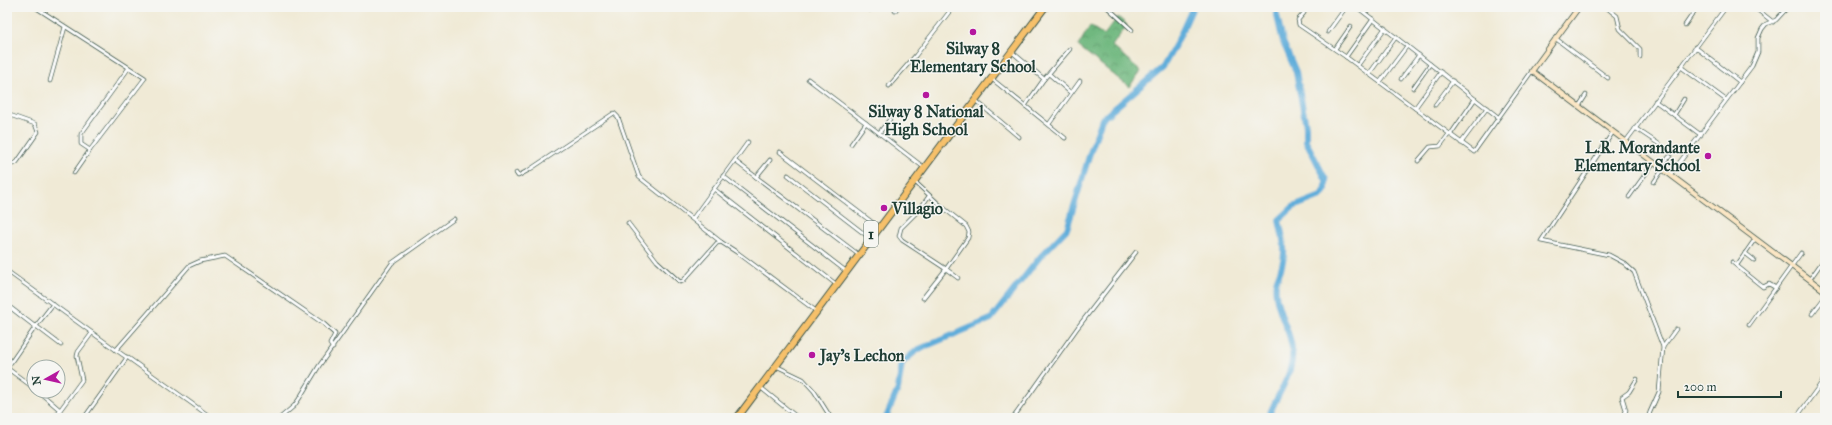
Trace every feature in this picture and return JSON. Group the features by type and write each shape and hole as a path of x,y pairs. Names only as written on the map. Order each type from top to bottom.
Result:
{"highway":[{"name":"1","path":"737,418 858,254 1012,51 1043,7"},
{"name":"1","path":"870,238 877,226 1043,7"},
{"name":"1","path":"733,418 816,311"}],"street":[{"path":"35,7 128,69 145,78 74,173"},
{"path":"895,11 898,7"},
{"path":"889,86 916,55 952,7"},
{"path":"1107,7 1132,30"},
{"path":"1328,32 1346,7"},
{"path":"1357,7 1498,117"},
{"path":"1304,13 1298,20 1299,25 1358,65 1474,152 1555,38 1579,7"},
{"path":"1606,7 1617,16 1620,29 1640,49 1640,57"},
{"path":"1685,25 1694,12 1693,7"},
{"path":"1626,142 1726,7"},
{"path":"1754,7 1773,22"},
{"path":"1670,175 1752,66 1755,59 1759,35 1766,24 1773,22 1788,7"},
{"path":"1346,57 1373,19"},
{"path":"1335,49 1351,26"},
{"path":"50,80 65,27"},
{"path":"1358,65 1385,28"},
{"path":"1369,74 1396,37"},
{"path":"1555,38 1608,78"},
{"path":"1380,82 1407,46"},
{"path":"1695,47 1740,82"},
{"path":"1025,106 1044,79 1050,74 1070,49"},
{"path":"1012,51 1044,79"},
{"path":"1400,79 1419,55"},
{"path":"1413,88 1430,64"},
{"path":"1681,68 1726,100"},
{"path":"90,150 81,144 81,134 128,69"},
{"path":"1532,71 1825,291"},
{"path":"1414,108 1441,72"},
{"path":"1050,74 1071,93"},
{"path":"991,78 1065,138"},
{"path":"808,79 922,166"},
{"path":"1048,124 1080,81"},
{"path":"1435,105 1453,82"},
{"path":"1579,106 1586,95"},
{"path":"1418,161 1430,147 1440,146 1475,99"},
{"path":"1674,115 1684,99"},
{"path":"975,100 1018,137"},
{"path":"1655,102 1701,135"},
{"path":"1461,143 1487,108"},
{"path":"516,174 518,176 529,170 614,113 618,116 638,175 721,242 816,311"},
{"path":"7,114 35,124 38,132 18,162 14,164 7,161"},
{"path":"879,133 890,119"},
{"path":"851,144 866,123"},
{"path":"1635,128 1658,144"},
{"path":"1613,132 1542,241 1609,255 1630,267 1634,272 1664,347"},
{"path":"693,218 748,142"},
{"path":"780,152 877,226"},
{"path":"1654,182 1661,168 1670,156"},
{"path":"756,177 770,160"},
{"path":"735,161 858,254"},
{"path":"1629,197 1654,162"},
{"path":"788,175 870,238"},
{"path":"723,176 846,271"},
{"path":"914,181 929,196 966,226 969,232 968,238 923,298"},
{"path":"714,189 836,284"},
{"path":"929,196 919,210 902,228 899,236 902,240 958,278"},
{"path":"280,418 296,402 392,263 454,219"},
{"path":"628,222 657,262 680,282 684,281 718,243 721,242"},
{"path":"1737,265 1755,238"},
{"path":"1013,418 1078,327 1136,252"},
{"path":"1745,253 1754,260"},
{"path":"1749,325 1801,253"},
{"path":"116,350 189,266 200,261 222,255 242,266 324,324 335,334 330,344 333,348"},
{"path":"1810,279 1825,258"},
{"path":"1732,262 1764,287 1769,284 1776,288"},
{"path":"7,271 212,418"},
{"path":"1812,314 1825,297"},
{"path":"26,382 7,368 53,304"},
{"path":"7,305 61,345"},
{"path":"1648,418 1658,392 1664,347 1676,329"},
{"path":"55,417 82,380 77,356 78,352 92,333"},
{"path":"84,418 127,358"},
{"path":"776,366 803,379 814,391 831,418"},
{"path":"1796,418 1825,378"},
{"path":"1624,418 1626,410 1622,397 1629,392 1637,379"},
{"path":"760,387 798,418"},
{"path":"47,399 60,410"}],"green space":[{"path":"1118,17 1127,25 1112,46 1141,71 1129,87 1078,46 1090,26 1104,35"}],"waterway":[{"path":"886,418 898,389 902,363 917,350 991,319 1040,257 1067,229 1102,119 1163,67 1177,42 1193,7"},
{"path":"1268,418 1285,382 1291,367 1292,359 1291,343 1277,302 1276,294 1276,282 1281,269 1284,254 1284,242 1279,220 1293,207 1321,196 1326,189 1326,180 1306,141 1306,126 1296,72 1283,42 1275,7"}],"place":[{"name":"Silway 8 Elementary School","path":"973,32"},
{"name":"Silway 8 National High School","path":"926,95"},
{"name":"L.R. Morandante Elementary School","path":"1708,156"},
{"name":"Villagio","path":"884,208"},
{"name":"Jay's Lechon","path":"812,355"}]}
